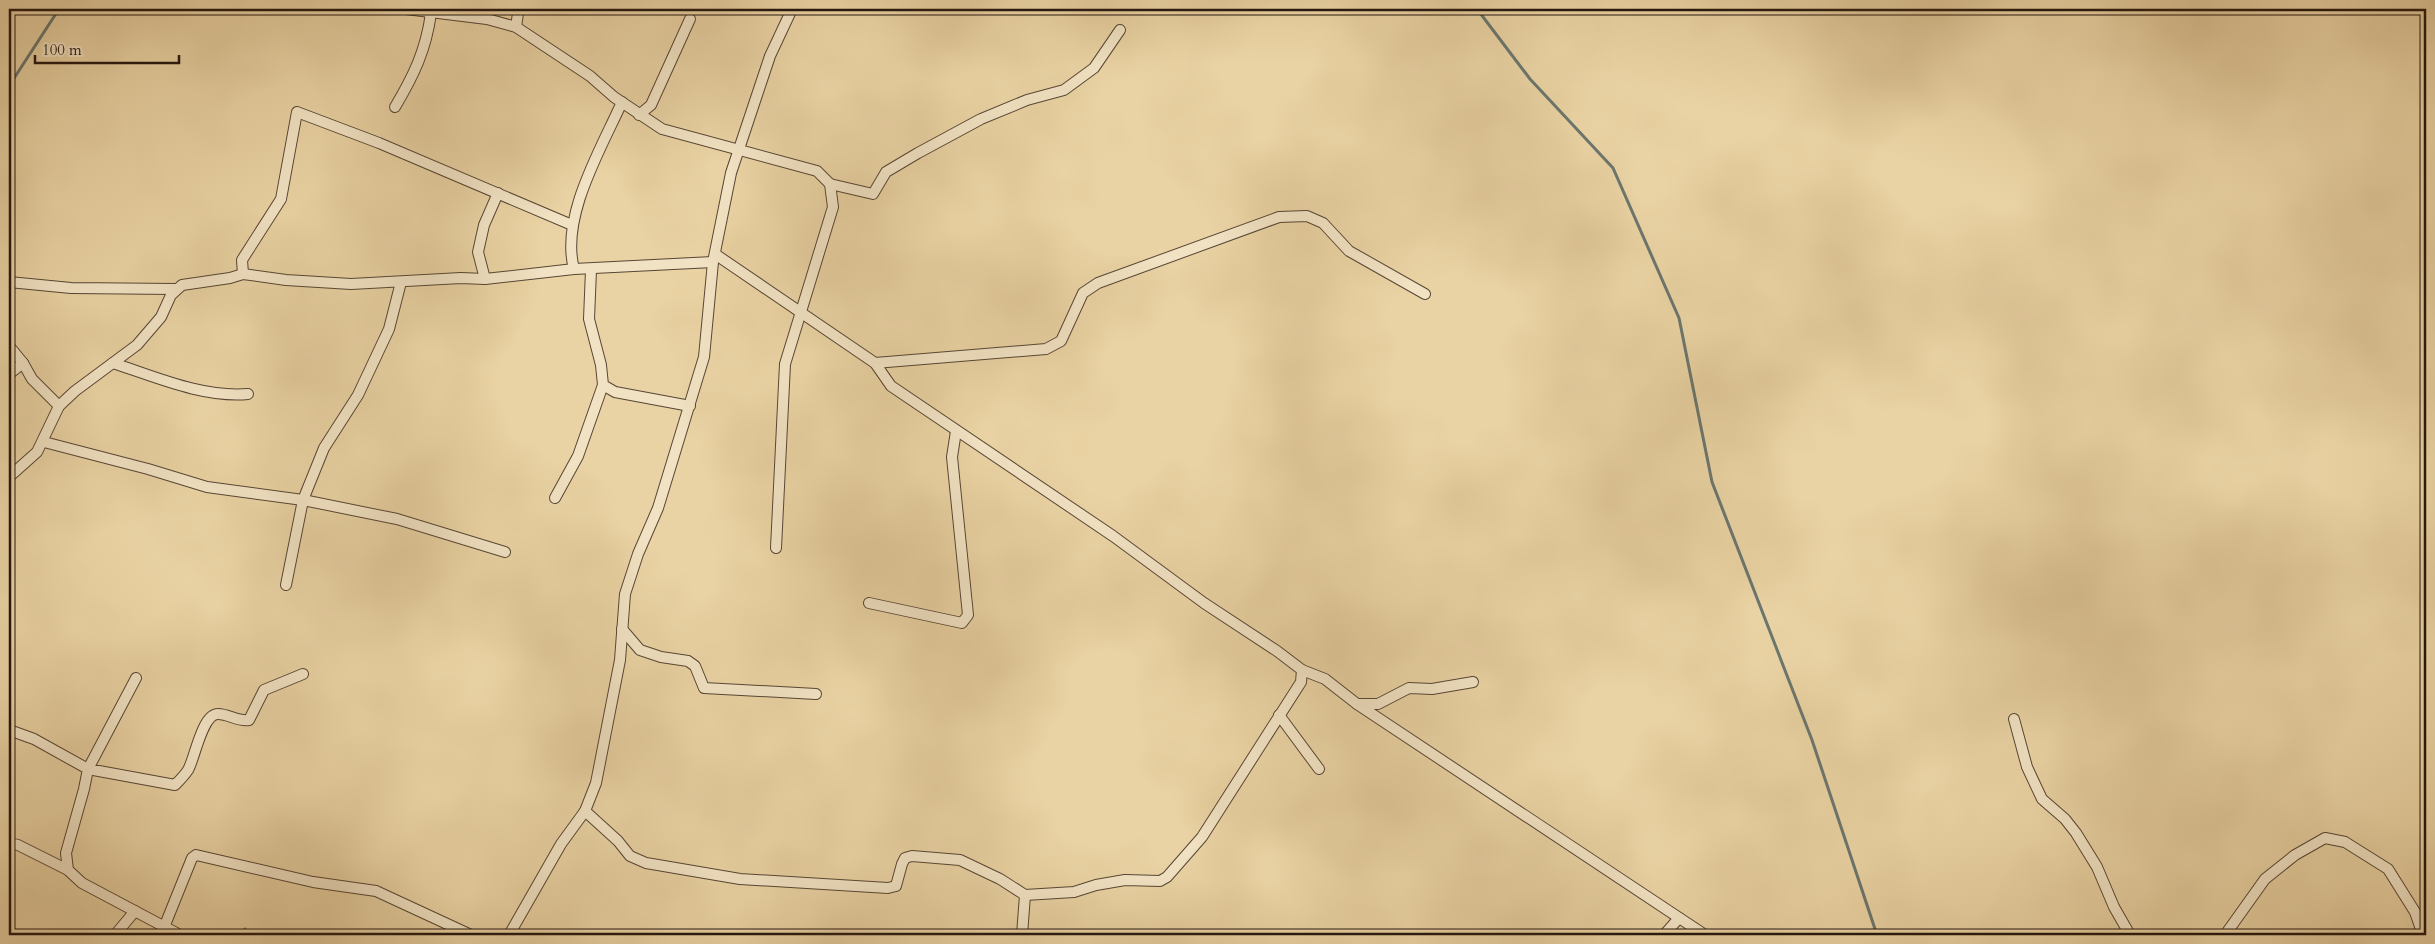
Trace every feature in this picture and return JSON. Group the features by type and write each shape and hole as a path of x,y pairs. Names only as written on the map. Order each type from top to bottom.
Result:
{"street":[{"path":"406,9 487,19 516,27 590,76 639,115 662,129 739,148 817,171 830,184 873,194 886,172 981,119 1027,100 1064,90 1094,68 1120,30"},
{"path":"515,9 518,18 516,27"},
{"path":"509,935 561,844 585,811 596,783 620,660 625,594 638,554 658,508 704,357 714,258 731,174 770,56 792,9"},
{"path":"395,107 416,72 428,38 431,13"},
{"path":"639,115 651,105 690,19"},
{"path":"574,270 572,225 582,190 622,102"},
{"path":"243,274 242,260 281,200 297,112 379,143 572,225"},
{"path":"776,548 785,364 833,207 830,184"},
{"path":"485,279 478,252 484,225 498,193"},
{"path":"875,363 1046,349 1061,341 1083,293 1098,283 1279,217 1307,216 1323,223 1349,251 1424,294"},
{"path":"9,477 37,452 44,442 60,406 75,391 137,345 161,317 176,289 182,285 243,274 286,280 351,284 461,278 485,279 714,258 802,313 875,363 891,386 1113,536 1204,603 1277,651 1302,670 1324,679 1357,704 1705,935"},
{"path":"555,498 578,456 603,385 589,319 591,270"},
{"path":"9,282 70,288 176,289"},
{"path":"286,585 303,500 324,448 358,395 388,330 401,282"},
{"path":"9,346 23,362 32,380 60,406"},
{"path":"9,374 23,362"},
{"path":"114,363 172,382 222,395 248,394"},
{"path":"603,385 615,392 690,406"},
{"path":"869,603 962,623 968,615 952,457 956,431"},
{"path":"44,442 148,469 207,487 303,500 397,519 505,552"},
{"path":"622,629 640,650 661,657 688,661 695,666 704,688 816,694"},
{"path":"585,811 618,840 630,856 646,863 740,879 888,888 896,886 902,864 906,858 912,856 960,860 1000,879 1024,895 1074,892 1096,885 1125,880 1160,881 1167,877 1202,837 1301,682 1302,670"},
{"path":"9,730 34,739 88,769 174,785 188,769 211,716 218,714 244,721 249,720 264,690 303,674"},
{"path":"68,870 66,853 88,769 136,678"},
{"path":"1357,704 1378,704 1409,688 1432,689 1473,682"},
{"path":"1279,715 1319,769"},
{"path":"2014,719 2027,767 2042,799 2076,834 2097,867 2114,907 2130,935"},
{"path":"2225,935 2265,879 2295,855 2324,838 2344,842 2388,869 2415,912 2423,935"},
{"path":"9,843 18,845 68,870 82,883 165,925 180,935"},
{"path":"165,925 192,858 196,855 313,882 376,891 469,935"},
{"path":"1022,935 1024,895"},
{"path":"115,935 135,911"},
{"path":"1664,935 1678,918"},
{"path":"432,920 469,935"}],"waterway":[{"path":"9,86 59,9"},
{"path":"1477,9 1530,79 1613,168 1679,318 1712,482 1812,740 1877,935"},
{"path":"245,929 247,935"}]}
